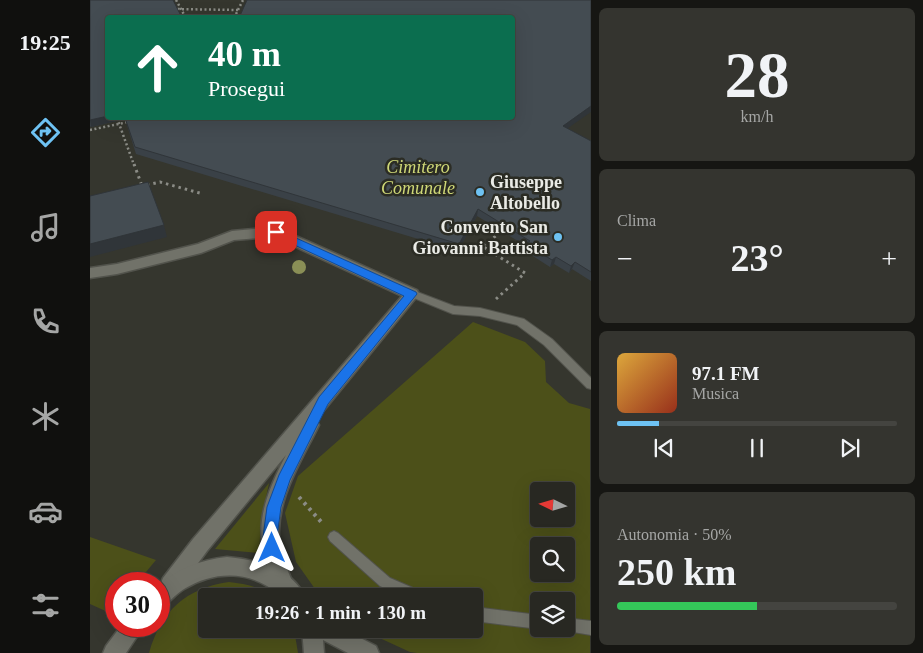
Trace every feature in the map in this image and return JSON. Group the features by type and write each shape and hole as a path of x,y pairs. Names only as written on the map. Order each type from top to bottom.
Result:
{"street":[{"path":"90,273 117,270 201,248 232,236 276,232 412,294 200,545 170,584"},
{"path":"288,588 274,559 270,537 274,507 283,480 323,401"},
{"path":"170,588 197,571 227,565 257,569 287,588"},
{"path":"113,653 125,637"},
{"path":"129,653 134,637"},
{"path":"313,638 314,653"},
{"path":"340,638 369,653"}],"lane":[{"path":"412,294 454,310 480,312 520,322 548,342 590,384"},
{"path":"334,537 385,582 398,588"},
{"path":"483,615 530,621"},
{"path":"575,626 590,628"}],"path":[{"path":"176,0 184,15"},
{"path":"236,15 243,0"},
{"path":"172,10 181,8 238,10"},
{"path":"118,120 142,186"},
{"path":"90,130 128,122"},
{"path":"133,188 160,182 203,194"},
{"path":"480,312 525,273 482,246 510,226"},
{"path":"283,480 334,537"}],"green space":[{"path":"473,322 525,342 545,361 546,382 569,403 590,409 590,653 410,652 380,638 483,638 483,588 314,588 296,562 285,513 298,476"},
{"path":"269,483 261,522 259,553 215,549"},
{"path":"90,537 156,560 146,572 105,572 105,611 90,604"},
{"path":"229,582 256,588 206,588"},
{"path":"198,591 198,638 296,638 298,653 149,653 155,637 170,637 170,612 188,596"}],"building":[{"path":"90,0 173,0 180,15 105,15 105,117 90,120"},
{"name":"Cimitero Comunale","path":"247,0 591,0 591,106 563,126 591,141 591,272 575,262 571,266 556,257 552,260 526,244 530,241 478,209 459,244 135,147 126,120 515,120 515,15 240,15"},
{"path":"148,182 164,225 90,244 90,196"}],"place":[{"name":"Giuseppe Altobello","path":"480,192"},
{"name":"Convento San Giovanni Battista","path":"558,237"}],"route":[{"path":"272,548 270,537 274,507 283,480 323,401 412,294 276,232"}]}
